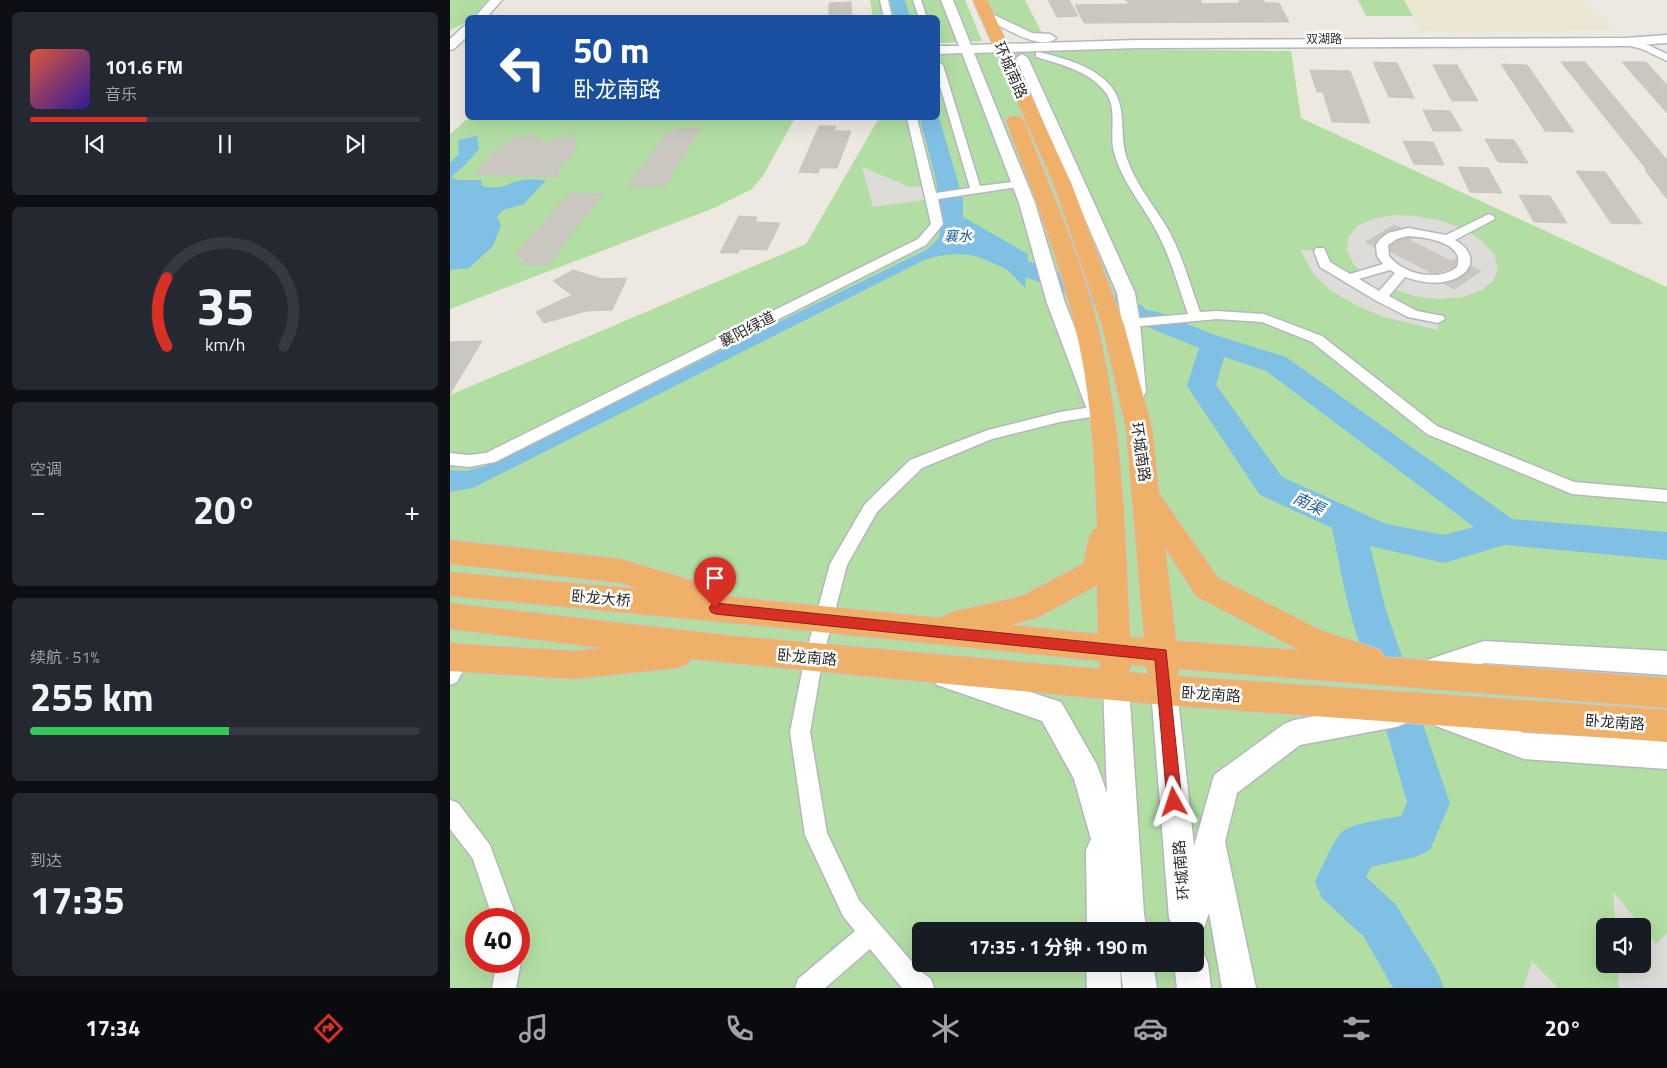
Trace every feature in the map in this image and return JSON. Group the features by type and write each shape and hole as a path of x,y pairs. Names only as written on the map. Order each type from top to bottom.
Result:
{"highway":[{"name":"环城南路","path":"965,0 982,45 1010,68 1063,185 1092,264 1110,324 1139,428 1147,496 1164,690"},
{"name":"环城南路","path":"982,45 988,7"},
{"name":"环城南路","path":"1010,109 1067,260 1110,324 1101,420 1110,502 1116,686"},
{"path":"1147,496 1207,587 1311,641 1415,674"},
{"path":"929,630 1028,608 1096,571 1110,502"},
{"path":"450,552 621,571 753,612 1161,654 1667,693"},
{"name":"卧龙大桥","path":"451,584 753,612"},
{"path":"450,616 725,649"},
{"path":"454,664 573,665 725,649"},
{"name":"卧龙南路","path":"725,649 1164,690 1667,726"}],"street":[{"path":"482,15 496,0"},
{"path":"884,0 887,15"},
{"path":"917,0 921,15"},
{"path":"922,988 910,979 851,908 816,835 800,732 814,657 839,564 871,508 916,464 988,435 1060,417 1101,420 1056,303 1020,184 982,45 947,0"},
{"path":"499,15 507,6"},
{"path":"988,7 1004,23 1029,36 1056,42"},
{"path":"455,47 465,32"},
{"name":"双湖路","path":"946,45 1056,42 1619,36 1667,33"},
{"name":"双湖路","path":"1056,42 1625,42 1667,39"},
{"path":"1056,42 1024,55 1010,68 1126,293 1110,324"},
{"path":"1625,42 1645,47 1667,56"},
{"path":"1039,55 1069,64 1100,79 1113,94 1118,115 1115,139 1124,170 1169,241 1195,316"},
{"path":"940,72 974,191"},
{"name":"襄阳绿道","path":"450,459 470,461 489,458 922,242 936,224 932,197 913,120"},
{"path":"932,197 1020,184"},
{"path":"1446,240 1488,218"},
{"path":"1414,232 1434,235 1446,240 1464,254 1466,262 1463,269 1456,275 1431,279 1397,269 1384,258 1381,251 1382,244 1387,238 1396,234 1414,232"},
{"path":"1320,251 1324,264 1380,297 1413,314 1438,319"},
{"path":"1348,278 1397,269"},
{"path":"1380,297 1397,269"},
{"path":"1110,324 1216,315 1264,318 1317,339 1432,430 1572,488 1667,496"},
{"path":"1415,674 1484,652 1667,663"},
{"path":"915,667 1050,711 1087,775 1130,922"},
{"name":"环城南路","path":"1116,686 1130,922"},
{"name":"环城南路","path":"1164,690 1186,922"},
{"path":"1189,922 1224,785 1294,733 1424,709 1524,746 1667,755"},
{"path":"450,811 482,853 501,908"},
{"path":"1101,822 1103,922"},
{"path":"1210,840 1239,988"},
{"path":"807,988 871,932"},
{"path":"1103,972 1104,988"},
{"path":"1137,972 1140,988"},
{"path":"1192,972 1194,988"},
{"path":"504,988 507,973"}],"shaded area":[{"path":"1404,0 1583,0 1614,29 1421,31"},
{"path":"862,167 910,187 929,186 932,199 873,207"},
{"path":"1394,215 1417,216 1442,221 1464,229 1482,241 1494,254 1498,268 1494,280 1482,290 1463,297 1439,299 1414,296 1390,288 1380,296 1413,314 1438,319 1438,330 1384,317 1357,306 1330,290 1314,275 1300,250 1320,251 1324,264 1348,278 1363,273 1354,265 1347,250 1348,237 1357,226 1373,219"},
{"path":"1613,891 1635,918 1615,918"},
{"path":"1667,933 1667,988 1619,988 1618,973 1651,973 1651,938 1656,944"},
{"path":"1532,961 1558,988 1523,988"}],"green space":[{"path":"450,0 488,0 474,15 465,15 465,23 450,30"},
{"path":"870,0 965,0 982,41 940,43 940,15 873,15"},
{"path":"980,0 1025,0 1044,37 1029,36 986,14"},
{"path":"1358,0 1404,0 1413,16 1366,16"},
{"path":"940,47 1291,51 1301,118 1667,287 1667,988 450,988 450,395 806,244 878,120 940,120"},
{"path":"466,120 794,120 764,174 752,189 714,208 450,309 450,134"}],"water":[{"path":"890,0 905,0 909,15 894,15"},
{"name":"襄水","path":"921,120 940,120 963,199 963,217 1028,254 1025,288 1006,269 984,258 954,254 924,260 473,488 450,492 450,470 466,471 486,466 926,250 939,238 942,218 937,200 937,184"},
{"path":"477,136 479,149 451,177 457,180 481,180 482,186 495,188 522,180 546,180 524,204 503,210 497,217 501,225 493,246 469,268 450,270 450,163 459,154 458,140"}],"building":[{"path":"1048,0 1069,0 1078,16 1057,17"},
{"path":"1126,0 1201,0 1201,4 1240,3 1239,0 1263,0 1265,3 1279,3 1289,22 1084,23 1075,5 1129,4"},
{"path":"851,2 852,15 829,15 829,3"},
{"path":"1373,62 1397,63 1414,98 1389,97"},
{"path":"1561,62 1585,62 1667,160 1667,199 1645,170 1647,170"},
{"path":"1622,62 1646,62 1667,85 1667,113"},
{"path":"1501,64 1527,65 1574,132 1545,131"},
{"path":"1433,65 1457,65 1478,101 1452,101"},
{"path":"1310,70 1350,71 1370,123 1332,122 1323,92 1317,92"},
{"path":"1423,110 1450,111 1462,131 1433,131"},
{"path":"819,126 836,126 834,131 851,131 837,168 820,168 818,173 799,172"},
{"path":"677,129 701,129 664,187 628,186 667,132 674,133"},
{"path":"572,135 575,144 572,148 578,148 557,171 559,177 474,174 500,146 506,146 514,137 537,136 543,143"},
{"path":"1485,139 1514,140 1528,163 1498,162"},
{"path":"1403,141 1433,142 1444,165 1414,164"},
{"path":"1458,167 1488,168 1502,193 1470,192"},
{"path":"1576,171 1605,172 1642,224 1611,223"},
{"path":"569,193 603,194 548,265 519,264 526,257 514,256"},
{"path":"1519,195 1550,196 1567,223 1534,222"},
{"path":"739,216 757,217 755,222 780,223 767,250 740,249 738,253 720,253"},
{"path":"1394,225 1400,228 1387,232 1378,238 1374,246 1366,242"},
{"path":"1412,238 1409,240 1451,261 1456,259 1455,266 1440,272 1429,273 1390,251 1390,246"},
{"path":"1471,266 1481,271 1454,289 1445,284 1462,277"},
{"path":"573,270 602,279 627,278 612,310 586,311 544,323 536,312 572,295 553,281"},
{"path":"482,341 450,394 450,342"}],"waterway":[{"name":"襄水","path":"985,251 1134,312"},
{"name":"南渠","path":"1149,318 1202,340 1276,364 1505,532"},
{"name":"南渠","path":"1214,344 1201,386 1271,486 1380,536 1444,549 1505,532"},
{"path":"1347,521 1367,607 1384,660"},
{"name":"南渠","path":"1505,532 1667,546"},
{"path":"1405,726 1429,803 1415,835 1357,848 1338,882 1380,921 1420,988"}],"route":[{"path":"715,608 1161,654 1174,802"}]}
